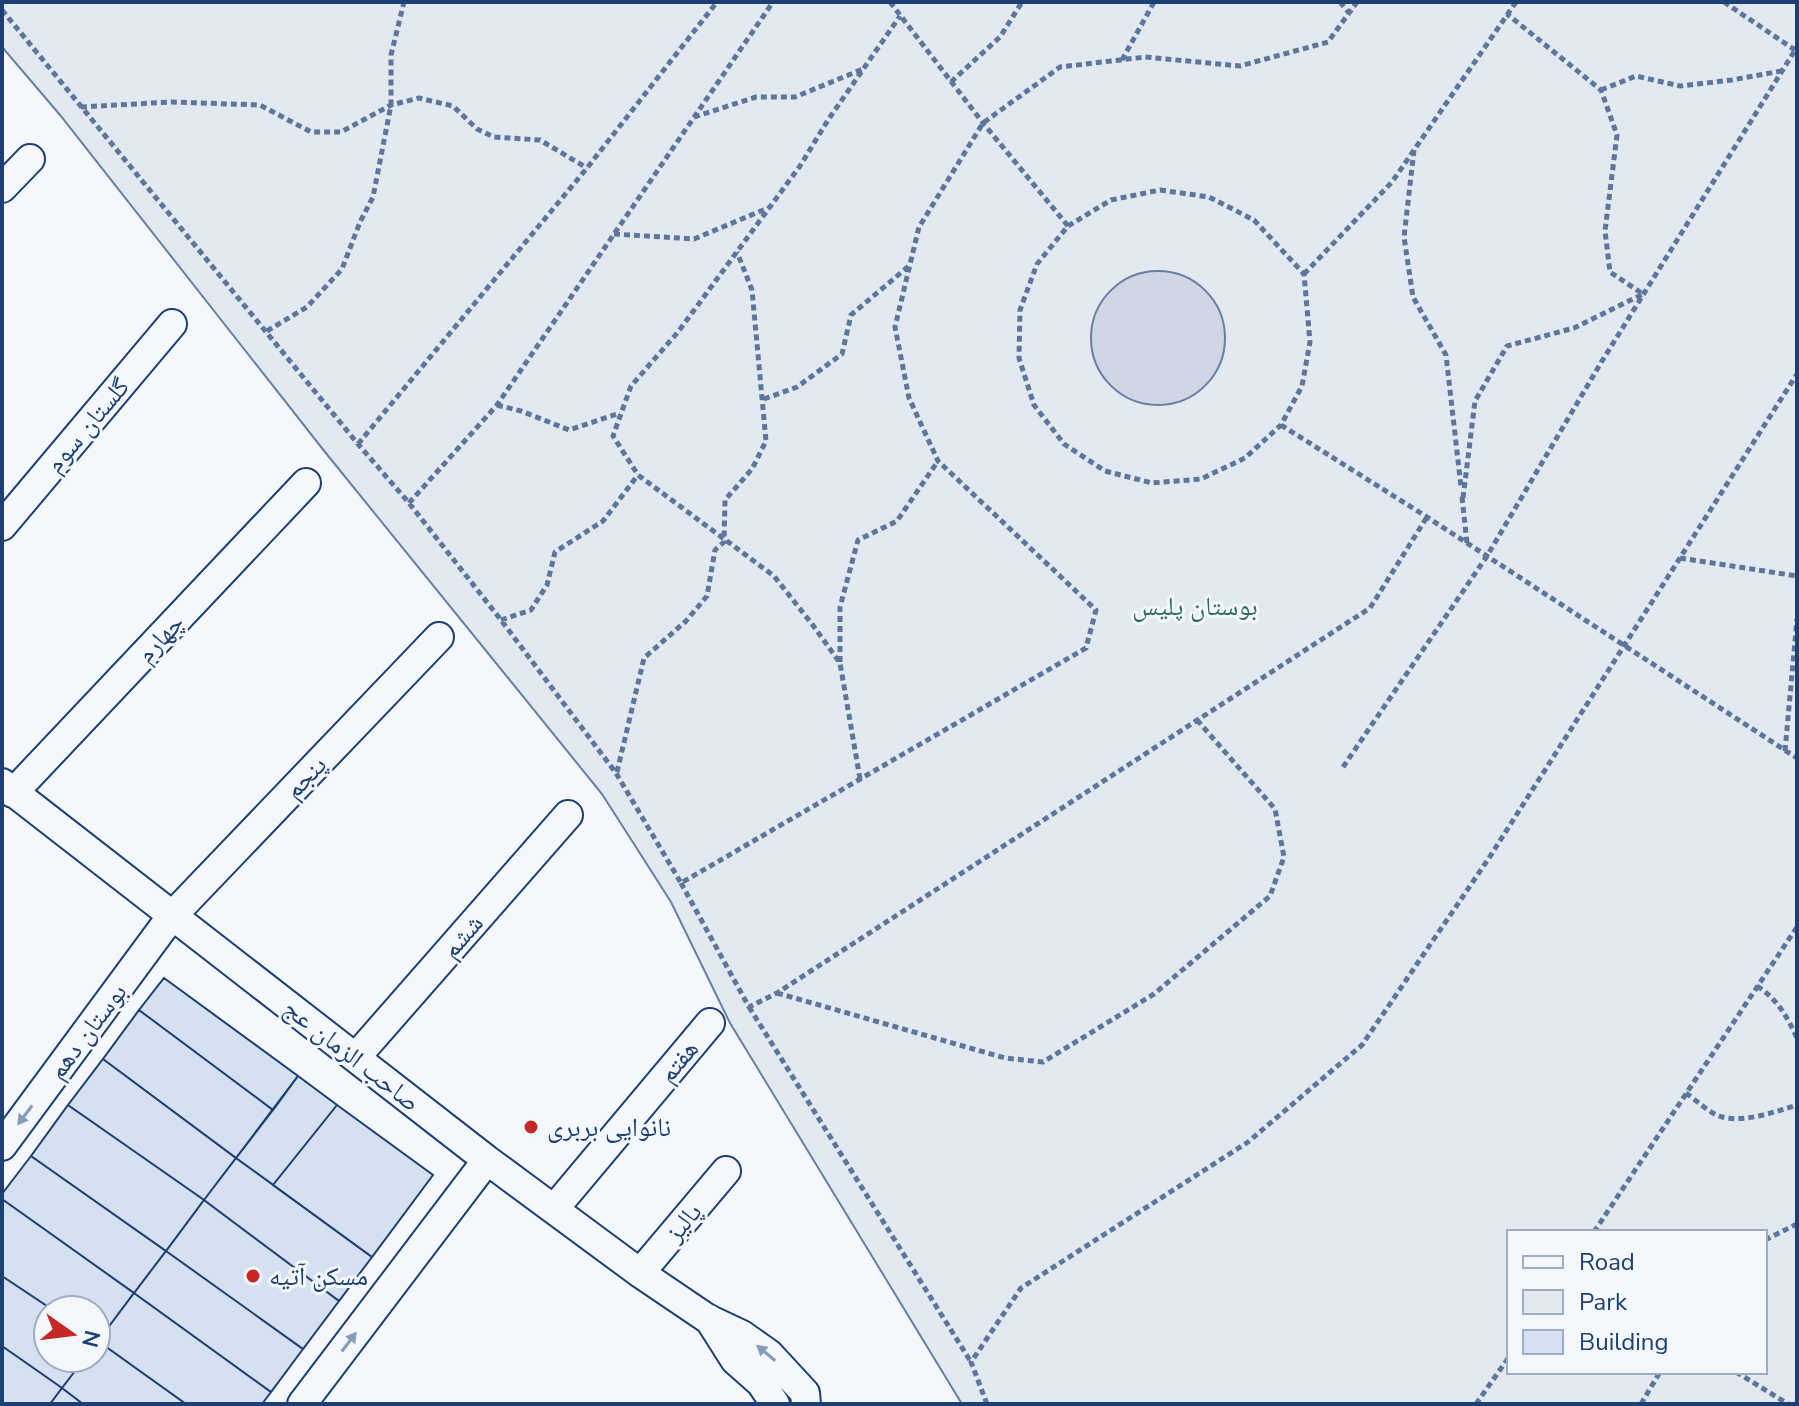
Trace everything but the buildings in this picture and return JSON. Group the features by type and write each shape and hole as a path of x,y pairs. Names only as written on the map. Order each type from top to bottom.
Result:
{"street":[{"path":"2,188 30,159"},
{"name":"گلستان سوم","path":"2,526 172,324"},
{"name":"چهارم","path":"8,788 306,483"},
{"name":"پنجم","path":"171,917 439,637"},
{"name":"صاحب الزمان عج","path":"8,788 487,1160 708,1319"},
{"name":"ششم","path":"356,1057 568,815"},
{"name":"بوستان دهم","path":"2,1146 171,917"},
{"name":"هفتم","path":"554,1209 710,1023"},
{"path":"302,1404 487,1160"},
{"name":"پالیز","path":"640,1273 726,1171"},
{"path":"708,1319 735,1360 761,1383 775,1404"},
{"path":"708,1319 742,1335 769,1354 805,1393 806,1404"}],"path":[{"path":"267,331 307,307 342,269 373,197 391,105 391,55 404,2"},
{"path":"358,444 587,168 717,2"},
{"path":"409,503 497,405 773,2"},
{"path":"890,2 983,123 1068,226"},
{"path":"951,82 1000,37 1022,2"},
{"path":"1122,60 1154,2"},
{"path":"1340,2 1349,13"},
{"path":"681,883 1086,648 1096,610 938,461 909,398 895,327 919,227 983,123 1060,67 1145,57 1240,66 1328,42 1357,2"},
{"path":"1304,274 1392,182 1516,2"},
{"path":"1343,767 1487,556 1643,294 1796,49 1724,2"},
{"path":"2,10 409,503 616,773 749,1007 971,1362 987,1404"},
{"path":"1507,14 1601,90 1617,135 1605,231 1610,272 1643,294"},
{"path":"840,663 774,576 724,542 638,475 613,436 631,386 678,332 769,208 900,16"},
{"path":"694,117 756,97 795,97 864,69"},
{"path":"1601,90 1636,76 1680,86 1782,71"},
{"path":"81,107 171,102 260,105 311,132 341,132 391,105 419,98 453,106 477,129 494,137 540,140 587,168"},
{"path":"1414,150 1404,237 1413,297 1446,355 1467,544"},
{"path":"1160,190 1209,197 1254,220 1304,274 1310,342 1302,386 1281,425 1245,458 1201,479 1152,483 1105,471 1064,444 1034,405 1019,358 1020,310 1037,264 1068,226 1111,200 1160,190"},
{"path":"614,234 694,239 769,208"},
{"path":"616,773 644,658 686,621 707,596 715,550 724,542 725,500 752,469 766,441 752,290 737,252"},
{"path":"764,399 797,387 842,354 851,315 910,264"},
{"path":"1463,498 1475,401 1507,346 1574,328 1643,294"},
{"path":"971,1362 1021,1288 1248,1142 1362,1045 1489,858 1797,374"},
{"path":"1790,385 1797,389"},
{"path":"497,405 569,430 621,413"},
{"path":"1281,425 1797,758"},
{"path":"860,779 840,663 840,607 858,540 897,521 938,461"},
{"path":"501,620 531,610 547,585 555,552 603,521 638,475"},
{"path":"749,1007 777,993 1370,608 1427,517"},
{"path":"1680,558 1797,576"},
{"path":"1785,751 1797,619"},
{"path":"777,993 1005,1058 1043,1062 1154,994 1270,896 1284,857 1275,809 1197,720"},
{"path":"1595,1230 1797,927"},
{"path":"1757,986 1772,995 1788,1017 1797,1038"},
{"path":"1686,1093 1718,1116 1777,1112 1797,1105"},
{"path":"1767,1239 1797,1224"},
{"path":"1476,1404 1507,1360"},
{"path":"1641,1404 1659,1374"},
{"path":"1739,1374 1788,1404"}],"green space":[{"name":"بوستان پلیس","path":"2,2 1797,2 1797,1404 962,1404 730,1023 671,902 602,794 325,452 60,115 2,47"}],"shaded area":[{"path":"1158,271 1183,277 1205,291 1219,313 1225,338 1219,363 1205,385 1183,399 1158,405 1133,399 1111,385 1097,363 1091,338 1097,313 1111,291 1133,277"}],"place":[{"name":"نانوایی بربری","path":"531,1127"},
{"name":"مسکن آتیه","path":"253,1276"}]}
